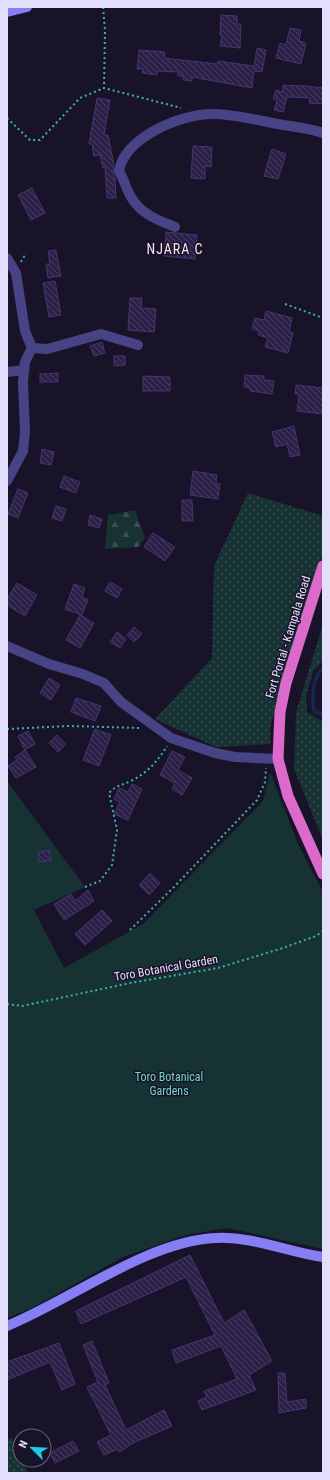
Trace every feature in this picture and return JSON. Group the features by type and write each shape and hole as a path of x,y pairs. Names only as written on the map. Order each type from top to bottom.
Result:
{"highway":[{"name":"Fort Portal - Kampala Road","path":"323,566 286,683 280,712 278,759 288,796 323,874"}],"main road":[{"path":"7,12 27,7"},
{"path":"7,1326 34,1316 130,1264 189,1241 216,1238 246,1239 323,1257"}],"street":[{"path":"175,227 155,219 143,212 131,197 119,171 120,164 127,154 155,130 194,116 211,114 231,115 323,133"},
{"path":"7,258 16,272 25,331 32,348 25,362 24,370 23,451 7,481"},
{"path":"32,348 47,349 101,334 138,345"},
{"path":"7,372 24,370"},
{"path":"7,646 49,664 83,674 104,683 121,702 145,721 171,738 215,753 236,757 278,759"}],"path":[{"path":"103,7 105,30 104,88"},
{"path":"7,118 30,140 40,140 80,98 104,88 187,110 194,116"},
{"path":"285,304 323,318"},
{"path":"7,729 69,726 139,728 145,721"},
{"path":"85,887 100,881 112,865 117,830 109,793 114,787 131,781 149,769 162,755 171,738"},
{"path":"130,930 191,870 257,800 266,776 265,759"},
{"name":"Toro Botanical Garden","path":"7,1004 22,1006 130,983 218,968 283,948 316,936 323,931"}],"green space":[{"path":"248,493 323,516 323,553 270,727 270,744 216,747 155,719 212,658 214,566"},
{"path":"135,510 145,538 138,547 105,549 108,515"},
{"path":"323,624 323,661 313,671 306,696 307,712 323,722 323,840 294,769 296,713"},
{"name":"Toro Botanical Gardens","path":"270,772 298,844 323,892 323,1249 227,1228 186,1235 123,1257 32,1308 7,1318 7,781 85,887 34,910 64,968 143,924 263,801"},
{"path":"12,1438 12,1468 26,1468 28,1473 7,1473 7,1440"}],"building":[{"path":"221,15 237,16 237,24 241,24 240,48 220,46 222,35 220,35"},
{"path":"290,28 301,30 299,41 306,43 301,64 276,58 280,43 286,45"},
{"path":"257,48 266,50 262,72 254,71 252,88 192,77 192,81 183,80 183,76 178,76 178,72 157,71 157,75 142,73 143,69 137,69 139,50 165,52 164,58 217,64 218,61 254,66"},
{"path":"283,85 323,88 323,104 309,103 310,98 287,97 283,112 274,110 277,100 273,99 276,90 283,92"},
{"path":"97,98 110,100 104,135 108,135 114,165 113,171 115,178 116,198 107,198 105,167 103,168 100,155 94,156 92,144 89,144"},
{"path":"193,146 212,147 211,167 205,166 205,179 191,178"},
{"path":"272,149 286,154 278,179 264,176"},
{"path":"32,188 45,213 31,220 18,195"},
{"path":"166,232 197,235 195,259 164,256"},
{"path":"56,250 61,276 48,278 46,264 50,264 48,251"},
{"path":"55,281 61,315 49,317 43,283"},
{"path":"130,298 142,298 141,308 156,309 154,332 128,330"},
{"path":"266,311 292,318 289,332 293,333 288,353 265,347 268,338 258,335 259,331 252,329 255,318 264,320"},
{"path":"102,342 105,353 94,356 90,346"},
{"path":"114,356 125,356 125,365 114,366"},
{"path":"58,373 58,382 40,382 40,374"},
{"path":"245,375 264,376 264,380 274,381 272,394 250,391 250,388 244,387"},
{"path":"143,376 170,377 170,391 143,391"},
{"path":"296,385 323,388 323,414 297,411 299,394 295,394"},
{"path":"294,426 300,455 290,457 287,444 276,447 272,432"},
{"path":"42,449 54,452 51,465 40,463"},
{"path":"193,471 217,475 216,484 220,484 218,499 190,495"},
{"path":"64,476 80,482 76,493 60,487"},
{"path":"18,489 28,493 18,518 8,514"},
{"path":"182,500 192,500 193,521 182,521"},
{"path":"56,506 66,509 62,521 52,518"},
{"path":"90,515 102,519 99,528 88,525"},
{"path":"153,533 175,547 165,561 144,547"},
{"path":"110,582 122,589 117,598 105,591"},
{"path":"17,583 37,595 25,616 7,605 7,599"},
{"path":"74,584 85,588 82,597 88,600 82,615 65,609"},
{"path":"80,615 94,623 80,648 66,640"},
{"path":"134,627 142,634 134,642 127,635"},
{"path":"117,632 126,639 120,648 110,642"},
{"path":"49,678 60,685 51,700 40,693"},
{"path":"76,698 101,706 95,721 71,712"},
{"path":"95,729 111,735 99,766 83,760"},
{"path":"28,731 35,744 25,750 18,736"},
{"path":"57,735 66,744 58,752 49,743"},
{"path":"25,750 36,767 16,778 8,766 17,760 15,757"},
{"path":"172,751 185,757 178,770 192,778 182,795 172,789 175,783 160,775"},
{"path":"132,784 142,789 128,820 114,814 120,802 114,799 119,788 128,792"},
{"path":"49,850 51,860 39,862 38,853"},
{"path":"150,873 160,883 149,895 139,885"},
{"path":"88,890 94,901 64,920 54,904 71,894 75,901"},
{"path":"102,910 112,921 85,945 75,934"},
{"path":"190,1255 224,1323 244,1310 272,1361 249,1375 256,1390 202,1410 198,1401 207,1397 204,1391 237,1379 221,1346 176,1363 172,1350 215,1335 186,1277 81,1324 76,1311"},
{"path":"92,1341 109,1383 105,1385 126,1430 164,1410 172,1426 133,1443 119,1452 118,1449 104,1455 97,1442 111,1435 87,1387 98,1382 83,1345"},
{"path":"59,1343 75,1384 62,1390 50,1362 7,1380 7,1362"},
{"path":"278,1373 285,1373 287,1402 306,1399 306,1408 279,1413"},
{"path":"73,1441 79,1451 55,1463 52,1457 52,1452"}],"waterway":[{"path":"323,668 316,678 313,689 314,712 323,714"}],"district":[{"name":"NJARA C","path":"175,249"}]}
